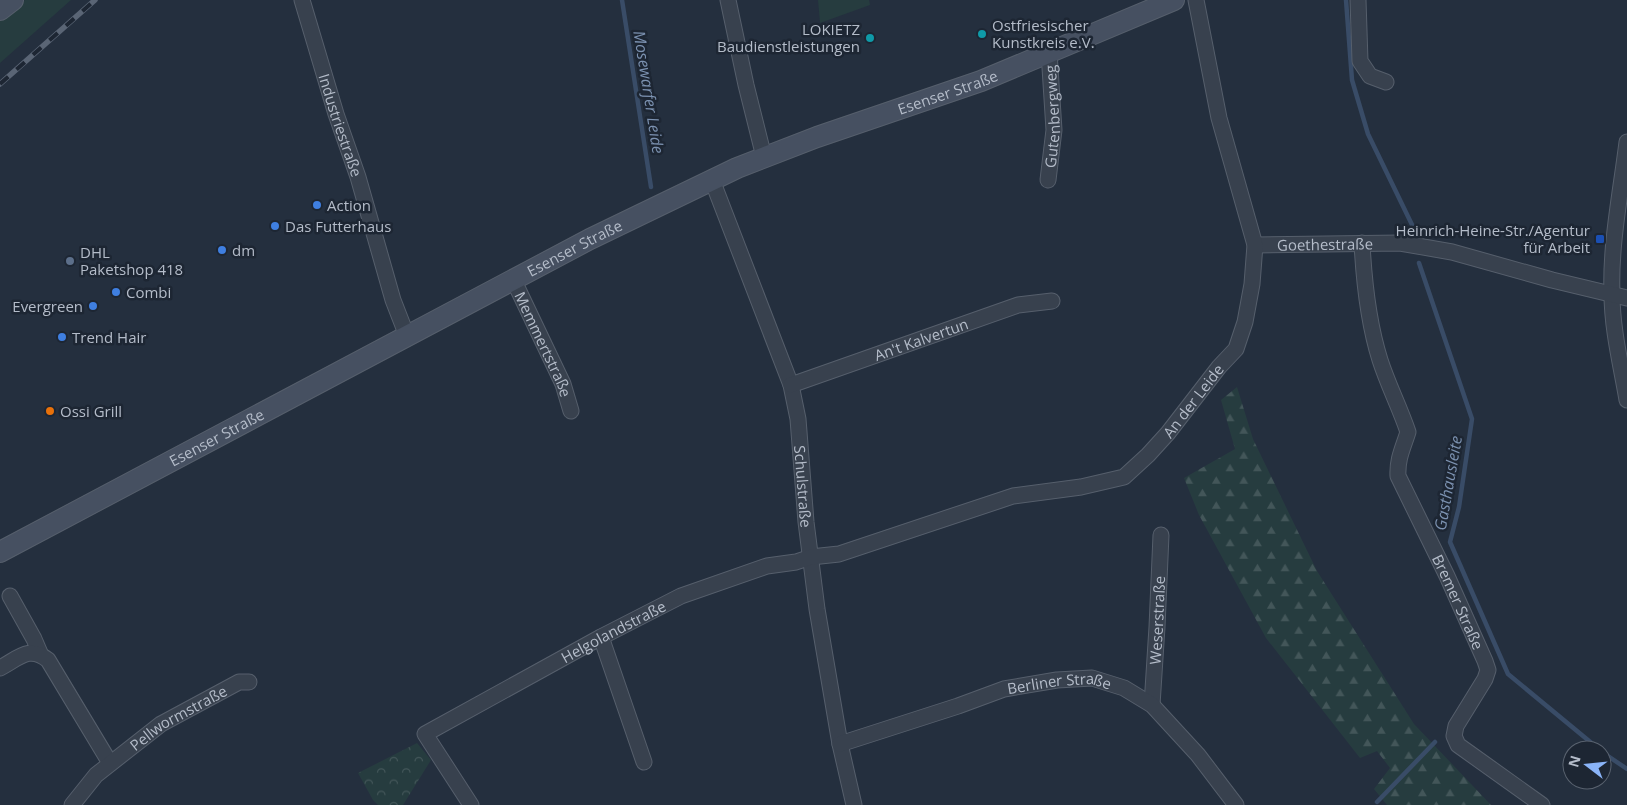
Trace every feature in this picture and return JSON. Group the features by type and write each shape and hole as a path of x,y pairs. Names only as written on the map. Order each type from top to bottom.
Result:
{"street":[{"path":"0,10 13,0"},
{"name":"Industriestraße","path":"302,0 336,114 358,177 393,300 407,336"},
{"path":"728,0 764,157"},
{"name":"Esenser Straße","path":"0,552 590,238 712,180 764,157 817,137 981,81 1174,0"},
{"name":"An der Leide","path":"811,557 839,554 1013,496 1081,487 1124,477 1168,433 1219,366 1236,349 1245,322 1252,284 1255,245 1219,118 1196,0"},
{"path":"1358,0 1360,61 1370,76 1386,82"},
{"name":"Gutenbergweg","path":"1048,180 1054,130 1049,52"},
{"path":"1627,142 1614,251 1612,295 1617,345 1627,400"},
{"name":"Schulstraße","path":"712,180 791,385 798,419 806,522 818,609 840,744 854,805"},
{"name":"Bremer Straße","path":"1362,243 1364,282 1371,328 1381,363 1408,432 1399,453 1397,464 1398,476 1447,576 1488,670 1485,679 1456,726 1454,736 1458,745 1542,805"},
{"name":"Goethestraße","path":"1255,245 1400,243 1452,252 1627,298"},
{"name":"Memmertstraße","path":"512,279 563,384 571,411"},
{"name":"An't Kalvertun","path":"791,385 1018,305 1052,301"},
{"name":"Weserstraße","path":"1152,705 1158,627 1161,535"},
{"name":"Helgolandstraße","path":"471,805 425,734 601,637 681,596 767,566 796,562 811,557"},
{"path":"10,596 40,653 48,660 110,763"},
{"path":"601,637 644,762"},
{"path":"0,668 30,652 40,653"},
{"name":"Berliner Straße","path":"840,744 1004,689 1057,680 1092,678 1124,688 1152,705 1198,755 1236,805"},
{"name":"Pellwormstraße","path":"72,805 96,775 160,724 239,682 249,682"}],"green space":[{"path":"25,0 71,0 0,63 0,19"},
{"path":"818,0 869,0 870,5 820,23"},
{"path":"1237,387 1253,439 1317,571 1414,724 1491,805 1387,805 1374,789 1390,768 1377,751 1360,758 1266,638 1199,515 1184,478 1235,449 1221,400"},
{"path":"417,743 431,760 403,805 378,805 373,800 358,773"}],"waterway":[{"name":"Mosewarfer Leide","path":"622,0 651,187"},
{"path":"1346,0 1352,80 1368,134 1416,233"},
{"name":"Gasthausleite","path":"1419,263 1472,419 1459,507 1450,542 1508,674 1588,740"},
{"path":"1377,802 1435,742"},
{"name":"Gasthausleite","path":"1612,759 1627,769"}],"railway":[{"path":"0,84 95,0"}],"place":[{"name":"Ostfriesischer Kunstkreis e.V.","path":"982,34"},
{"name":"LOKIETZ Baudienstleistungen","path":"870,38"},
{"name":"Action","path":"317,205"},
{"name":"Das Futterhaus","path":"275,226"},
{"name":"Heinrich-Heine-Str./Agentur für Arbeit","path":"1600,239"},
{"name":"dm","path":"222,250"},
{"name":"DHL Paketshop 418","path":"70,261"},
{"name":"Combi","path":"116,292"},
{"name":"Evergreen","path":"93,306"},
{"name":"Trend Hair","path":"62,337"},
{"name":"Ossi Grill","path":"50,411"}]}
